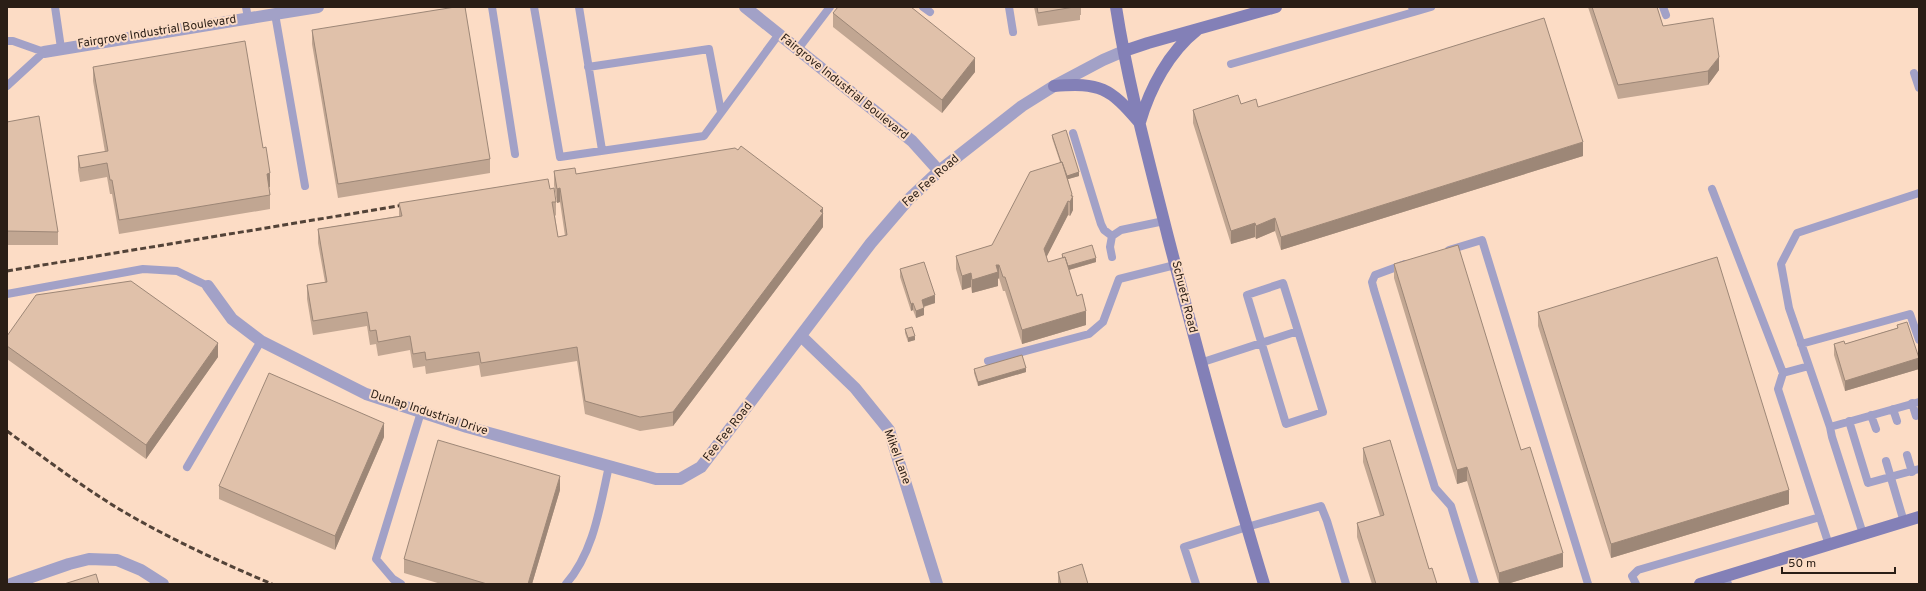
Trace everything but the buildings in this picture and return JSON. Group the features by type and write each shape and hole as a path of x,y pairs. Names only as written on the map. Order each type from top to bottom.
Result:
{"main road":[{"name":"Schuetz Road","path":"1116,7 1140,123 1200,363 1246,527 1264,584"},
{"name":"Fee Fee Road","path":"1124,51 1276,7"},
{"path":"1140,123 1143,111 1166,64 1188,37 1199,29"},
{"path":"1054,86 1080,84 1102,88 1127,109 1140,123"},
{"path":"1700,584 1726,580 1829,545 1919,517"}],"street":[{"name":"Fairgrove Industrial Boulevard","path":"44,52 247,12 274,14 318,7"},
{"name":"Fairgrove Industrial Boulevard","path":"745,7 912,141 939,171"},
{"name":"Fee Fee Road","path":"680,479 701,467 871,243 908,200 939,171 1022,106 1054,86 1103,60 1124,51"},
{"name":"Dunlap Industrial Drive","path":"208,286 232,319 261,341 366,394 466,426 656,479 680,479"},
{"name":"Mikel Lane","path":"801,336 855,388 876,412 889,430 937,584"},
{"path":"11,584 69,564 93,559 117,560 142,570 163,584"}],"lane":[{"path":"55,7 61,48"},
{"path":"492,7 515,154"},
{"path":"534,7 560,157 704,136 779,34"},
{"path":"579,7 602,150"},
{"path":"798,49 830,7"},
{"path":"1009,7 1013,32"},
{"path":"1231,64 1413,9 1430,7"},
{"path":"1663,7 1666,16"},
{"path":"274,14 305,186"},
{"path":"7,41 13,41 44,52 7,86"},
{"path":"588,67 709,49 721,112"},
{"path":"1914,73 1919,88"},
{"path":"1073,133 1101,224 1104,230 1112,236"},
{"path":"1712,189 1782,373 1778,390 1829,545"},
{"path":"1863,534 1830,427 1789,308 1781,264 1797,233 1919,193"},
{"path":"1112,257 1110,247 1112,236 1121,230 1164,221"},
{"path":"1438,254 1482,240 1588,584"},
{"path":"1416,260 1380,272 1375,275 1372,282 1435,488 1451,506 1475,584"},
{"path":"988,361 1089,334 1103,322 1119,279 1176,265"},
{"path":"7,294 143,269 177,272 208,286"},
{"path":"1284,282 1298,331 1323,412 1286,424 1247,295 1284,282"},
{"path":"1801,344 1910,314 1919,340"},
{"path":"1200,363 1298,331"},
{"path":"187,467 261,341"},
{"path":"1782,373 1808,366"},
{"path":"1830,427 1916,402 1916,416"},
{"path":"1893,409 1897,421"},
{"path":"401,584 393,579 376,558 421,412"},
{"path":"1871,415 1876,429"},
{"path":"1849,421 1868,484 1916,471 1907,455"},
{"path":"1886,461 1904,522"},
{"path":"566,584 572,577 585,553 597,521 609,466"},
{"path":"1196,584 1184,548 1246,527 1321,506 1346,584"},
{"path":"1636,584 1632,576 1638,570 1820,517"}],"railway":[{"path":"7,271 410,204"},
{"path":"7,431 76,481 119,509 194,549 272,584"}]}
